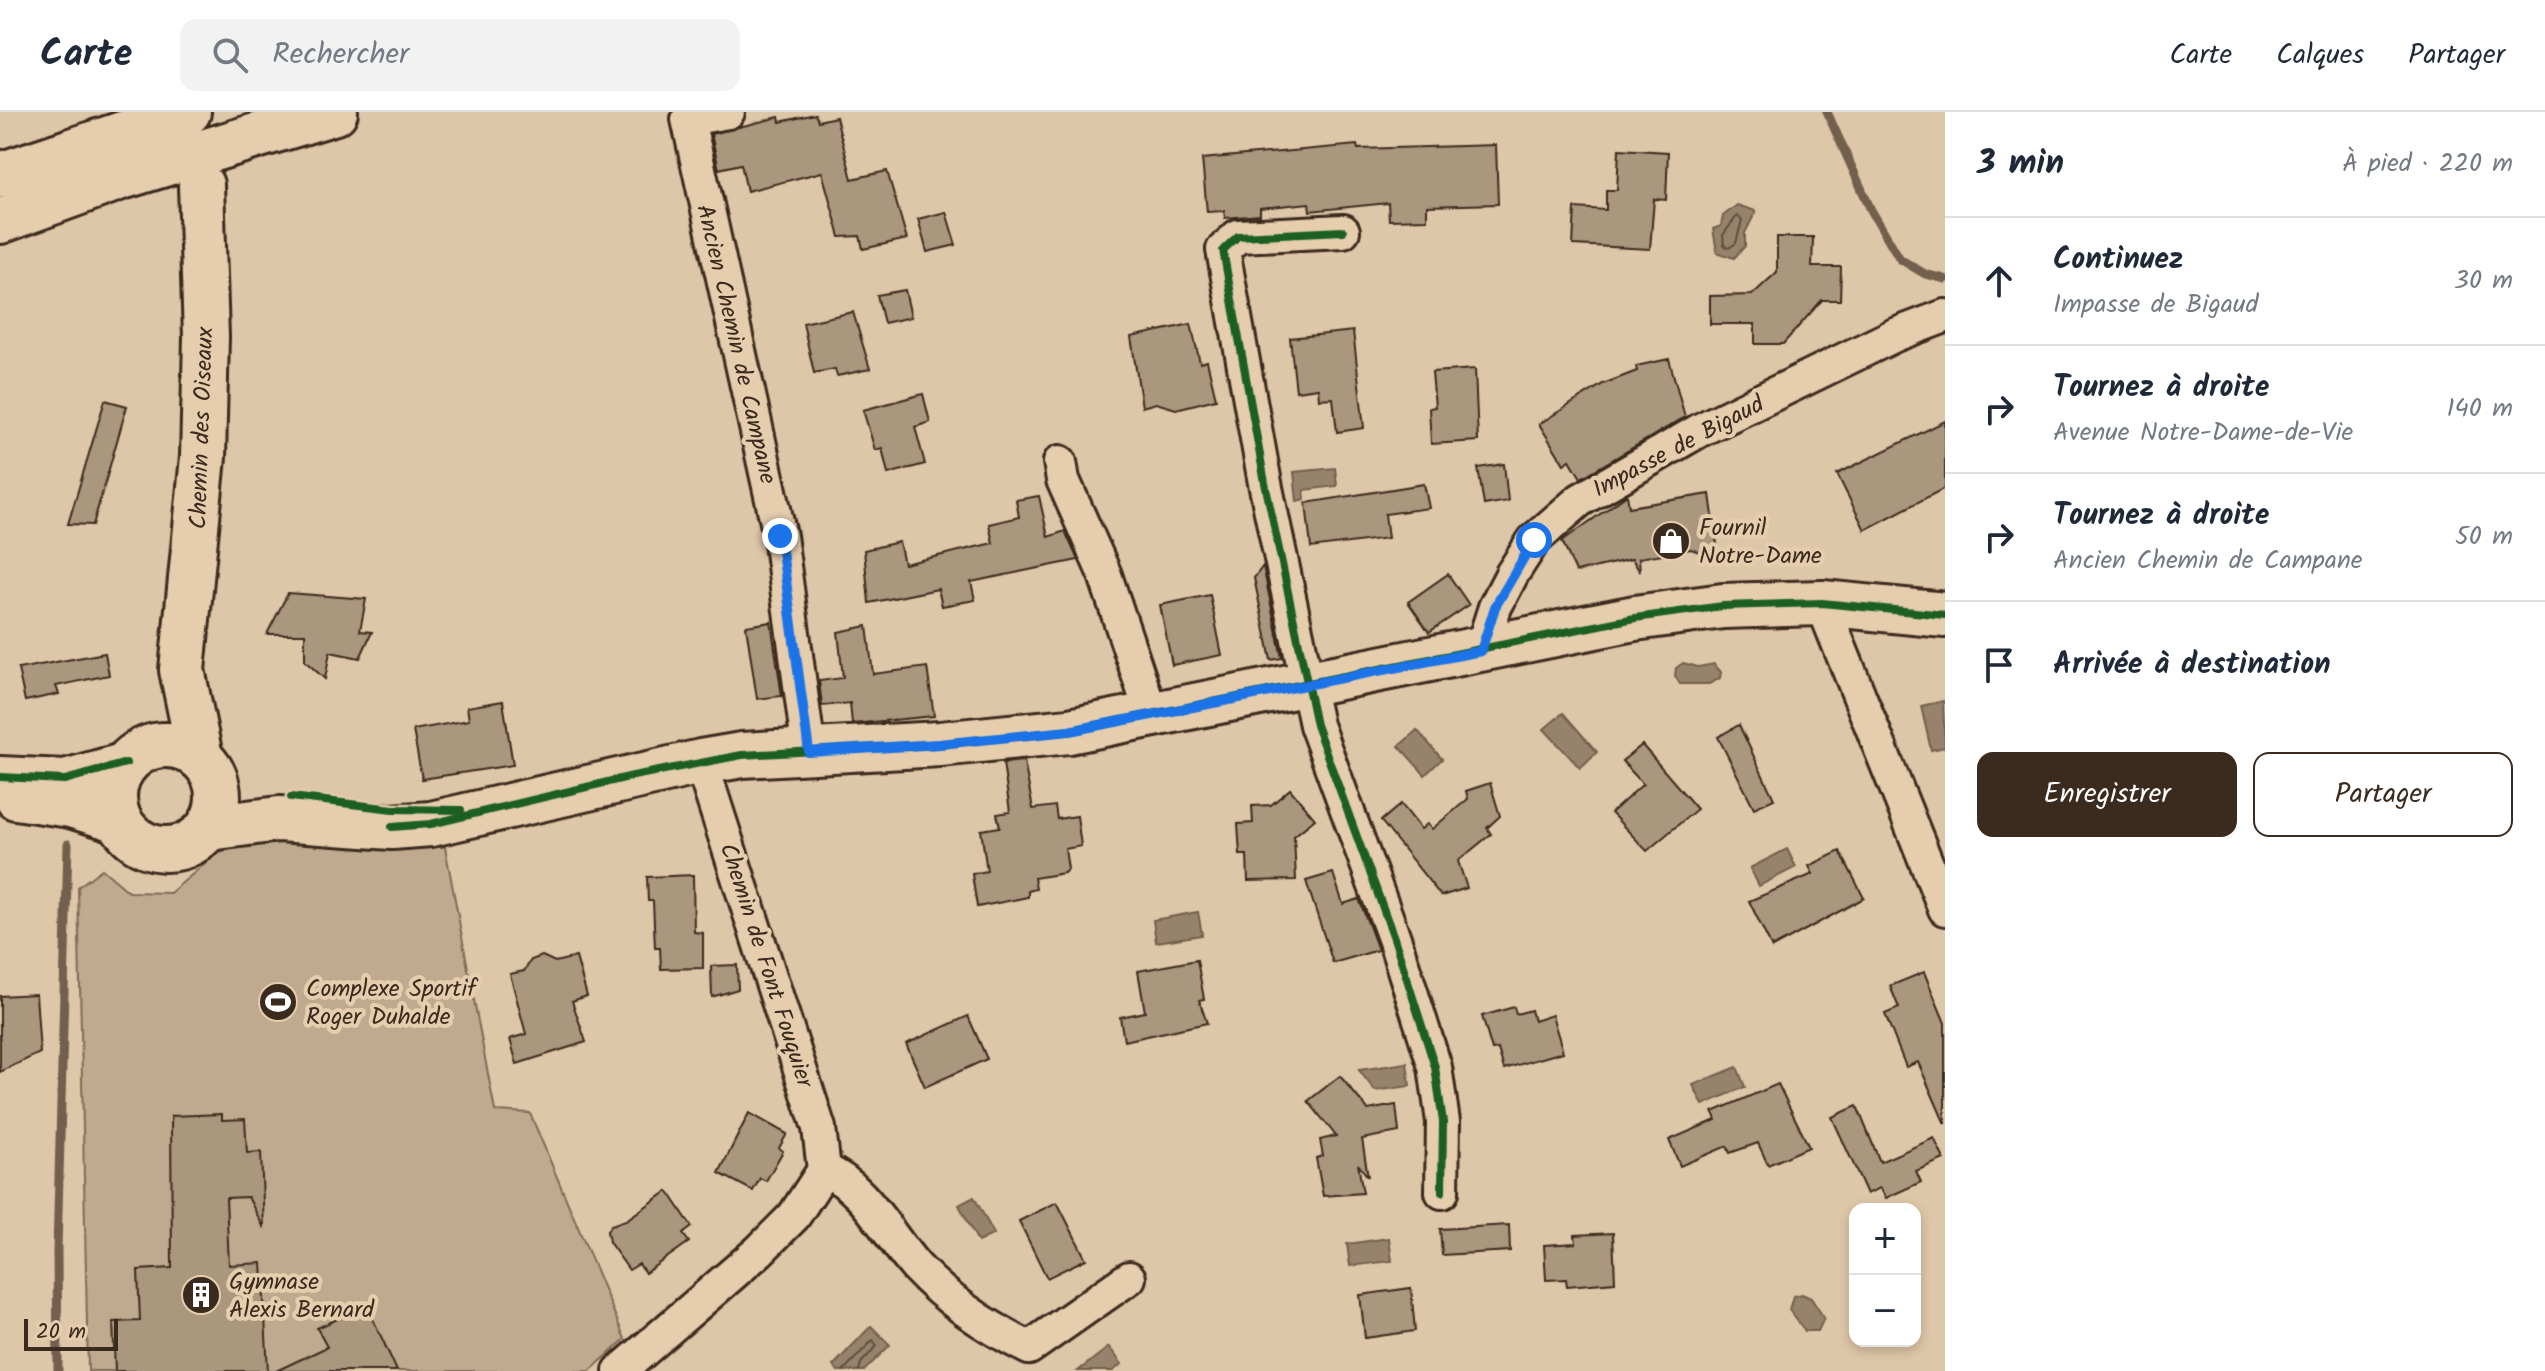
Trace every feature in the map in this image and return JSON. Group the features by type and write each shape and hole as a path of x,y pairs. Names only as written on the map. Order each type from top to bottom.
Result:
{"main road":[{"path":"0,175 188,112"},
{"path":"0,221 118,178 335,112"},
{"name":"Chemin des Oiseaux","path":"201,185 206,337 203,457 182,670 206,764"},
{"path":"477,812 393,809 291,797 237,784 173,745 135,756 114,791 119,822 129,835 158,850 187,846 209,828 279,819 392,827 431,824 742,755 940,744 1069,731 1635,618 1693,610 1822,603 1945,615"},
{"name":"Chemin des Oiseaux","path":"135,756 182,670"},
{"path":"206,764 218,800 209,828"}],"street":[{"name":"Ancien Chemin de Campane","path":"728,112 688,119 780,536 809,752"},
{"path":"1343,231 1238,236 1223,250 1265,483 1316,725 1394,938 1435,1067 1443,1122 1442,1192"},
{"name":"Impasse de Bigaud","path":"1481,651 1495,607 1526,551 1534,540 1580,500 1700,430 1895,335 1945,316"},
{"path":"1060,462 1063,480 1105,575 1151,713"},
{"path":"1822,603 1935,855 1945,909"},
{"path":"0,777 65,780 135,756"},
{"name":"Chemin de Font Fouquier","path":"701,762 819,1128 824,1170"},
{"path":"0,797 47,802 119,822"},
{"path":"620,1371 759,1251 794,1216 824,1170 844,1178 917,1268 951,1301 1031,1359 1129,1278"}],"shaded area":[{"name":"Complexe Sportif Roger Duhalde","path":"272,838 346,846 445,847 495,1111 530,1113 625,1339 590,1371 88,1371 78,887 102,869 129,892 170,893 213,857 239,842"}],"water":[{"path":"1737,205 1756,211 1745,233 1745,246 1734,258 1717,252 1713,229 1721,226 1723,216"},
{"path":"1335,468 1337,486 1304,490 1305,499 1297,501 1294,472"},
{"path":"1683,663 1698,667 1714,664 1721,672 1720,678 1709,684 1680,684 1675,676 1676,668"},
{"path":"1943,701 1945,747 1931,750 1921,706"},
{"path":"1563,713 1597,752 1580,768 1544,729"},
{"path":"1417,730 1442,759 1425,775 1399,746"},
{"path":"1787,849 1796,867 1759,886 1750,868"},
{"path":"1198,912 1202,935 1156,942 1153,920"},
{"path":"1407,1063 1410,1086 1375,1091 1359,1070"},
{"path":"1737,1067 1745,1087 1703,1105 1693,1085"},
{"path":"974,1197 994,1234 978,1242 959,1205"},
{"path":"1389,1238 1392,1261 1350,1266 1347,1244"},
{"path":"1802,1294 1811,1298 1824,1318 1818,1331 1805,1331 1789,1310 1793,1296"},
{"path":"871,1326 890,1345 864,1371 838,1371 833,1366"},
{"path":"1109,1347 1122,1364 1113,1371 1078,1371"}],"building":[{"path":"815,114 818,121 836,117 852,179 887,171 907,239 863,249 860,236 840,237 822,172 747,191 741,164 719,169 711,134 779,117 780,122"},
{"path":"1357,145 1358,149 1496,145 1498,204 1427,206 1427,219 1389,220 1388,203 1310,211 1309,203 1260,208 1260,215 1225,218 1224,211 1207,212 1202,159"},
{"path":"1619,149 1668,152 1666,200 1654,199 1650,249 1573,245 1575,208 1606,210 1606,190 1617,190"},
{"path":"946,212 956,245 927,252 918,219"},
{"path":"1777,237 1813,237 1812,267 1841,267 1840,300 1822,300 1783,344 1755,344 1755,324 1710,324 1710,296 1752,295 1777,272"},
{"path":"905,290 911,317 884,323 877,295"},
{"path":"853,312 870,369 837,376 835,369 814,373 803,323"},
{"path":"1191,324 1200,363 1207,361 1216,399 1176,409 1156,403 1142,407 1131,337"},
{"path":"1353,331 1364,428 1337,432 1333,398 1319,399 1318,388 1296,391 1290,338"},
{"path":"1669,359 1685,417 1581,478 1570,460 1564,464 1539,424 1603,384 1637,371 1636,366"},
{"path":"1475,369 1478,441 1431,444 1429,408 1435,407 1432,372"},
{"path":"923,394 930,422 915,427 925,464 888,474 882,448 875,450 863,410"},
{"path":"105,400 127,406 93,525 68,524"},
{"path":"1945,421 1945,488 1865,530 1837,474"},
{"path":"1504,464 1508,501 1484,505 1478,468"},
{"path":"1424,484 1429,508 1385,514 1388,538 1311,548 1306,503"},
{"path":"1710,494 1719,559 1691,549 1639,558 1640,572 1632,559 1576,572 1562,541 1627,495 1629,507"},
{"path":"1039,496 1048,537 1065,531 1078,560 971,582 975,600 942,606 938,589 869,603 864,550 899,542 904,564 993,543 989,524 1019,517 1016,500"},
{"path":"1263,566 1282,658 1271,660 1254,578"},
{"path":"1448,574 1469,605 1429,632 1408,602"},
{"path":"288,593 366,599 360,631 372,632 360,658 330,652 325,679 305,661 305,634 267,634"},
{"path":"1210,595 1222,655 1172,665 1160,605"},
{"path":"771,622 782,696 757,699 746,626"},
{"path":"867,626 873,674 927,667 934,716 852,724 850,703 822,706 819,681 843,678 838,632"},
{"path":"105,653 109,675 56,686 59,694 25,701 18,669"},
{"path":"503,701 513,765 422,779 413,730 469,720 467,707"},
{"path":"1739,725 1774,799 1754,808 1718,737"},
{"path":"1642,745 1697,809 1647,851 1611,813 1643,784 1622,761"},
{"path":"1024,761 1033,809 1055,806 1057,819 1077,816 1081,846 1065,849 1068,869 1064,873 1034,878 1036,889 1028,891 1028,897 977,907 972,874 987,871 981,830 1000,827 997,814 1010,812 1003,763"},
{"path":"1490,783 1500,816 1487,828 1491,834 1458,861 1467,888 1441,896 1381,821 1401,804 1421,829 1427,824 1432,829 1468,799 1466,791"},
{"path":"1290,789 1315,819 1294,836 1296,880 1248,881 1247,855 1240,855 1238,824 1253,823 1252,806 1271,805"},
{"path":"1840,851 1864,898 1772,948 1749,901 1813,874 1809,866"},
{"path":"1333,873 1343,904 1359,899 1378,950 1333,963 1306,881"},
{"path":"693,875 694,932 703,933 703,968 661,969 660,948 655,948 653,901 648,901 647,877"},
{"path":"542,956 555,962 576,957 587,996 572,1001 586,1042 517,1064 510,1039 526,1034 510,974 524,971 531,960"},
{"path":"1197,960 1204,999 1199,1000 1207,1023 1124,1041 1120,1017 1145,1012 1138,971"},
{"path":"737,965 738,989 712,997 711,966"},
{"path":"1924,972 1945,1023 1945,1124 1918,1062 1906,1067 1885,1014 1899,1008 1890,986"},
{"path":"36,994 40,1053 0,1072 0,996"},
{"path":"1514,1007 1516,1014 1531,1010 1534,1021 1552,1015 1563,1052 1504,1069 1498,1049 1492,1050 1482,1016"},
{"path":"968,1016 987,1059 925,1087 906,1044"},
{"path":"1340,1076 1368,1110 1396,1105 1399,1132 1362,1139 1368,1177 1358,1164 1363,1193 1323,1196 1316,1158 1323,1156 1320,1140 1336,1136 1308,1101"},
{"path":"1778,1084 1809,1147 1768,1165 1758,1143 1730,1153 1727,1146 1680,1166 1669,1140 1716,1120 1713,1112"},
{"path":"1857,1106 1880,1162 1934,1138 1944,1159 1916,1171 1921,1182 1886,1198 1880,1188 1867,1194 1832,1117"},
{"path":"749,1113 787,1134 779,1148 783,1151 766,1181 760,1178 753,1191 719,1173"},
{"path":"222,1114 222,1120 245,1119 247,1153 261,1152 264,1228 248,1197 226,1198 229,1265 262,1263 268,1371 115,1371 113,1322 140,1321 138,1270 172,1268 171,1116"},
{"path":"668,1191 692,1227 683,1234 689,1242 645,1273 639,1264 629,1270 609,1242 607,1231 611,1225 626,1220"},
{"path":"1057,1202 1086,1259 1047,1278 1019,1221"},
{"path":"1509,1225 1510,1251 1442,1255 1440,1229"},
{"path":"1613,1233 1615,1282 1567,1286 1566,1279 1546,1280 1544,1245 1576,1243 1575,1235"},
{"path":"1411,1288 1415,1331 1365,1338 1360,1295"},
{"path":"367,1306 397,1371 276,1371 327,1347 317,1328"}],"waterway":[{"path":"1827,112 1871,210 1900,259 1925,274 1945,279"},
{"path":"58,1371 57,1251 68,844"}],"cycle path":[{"path":"1343,231 1238,236 1223,250 1265,483 1316,725 1394,938 1435,1067 1443,1122 1442,1192"},
{"path":"392,827 431,824 633,776 742,755 940,744 1069,731 1635,618 1723,606 1822,603 1945,615"},
{"path":"0,777 65,780 126,763"},
{"path":"291,797 393,809 461,810"}],"place":[{"name":"Fournil Notre-Dame","path":"1671,541"},
{"name":"Complexe Sportif Roger Duhalde","path":"278,1002"},
{"name":"Gymnase Alexis Bernard","path":"201,1295"}],"route":[{"path":"780,536 809,752 940,744 1069,731 1481,651 1495,607 1534,540"}]}
